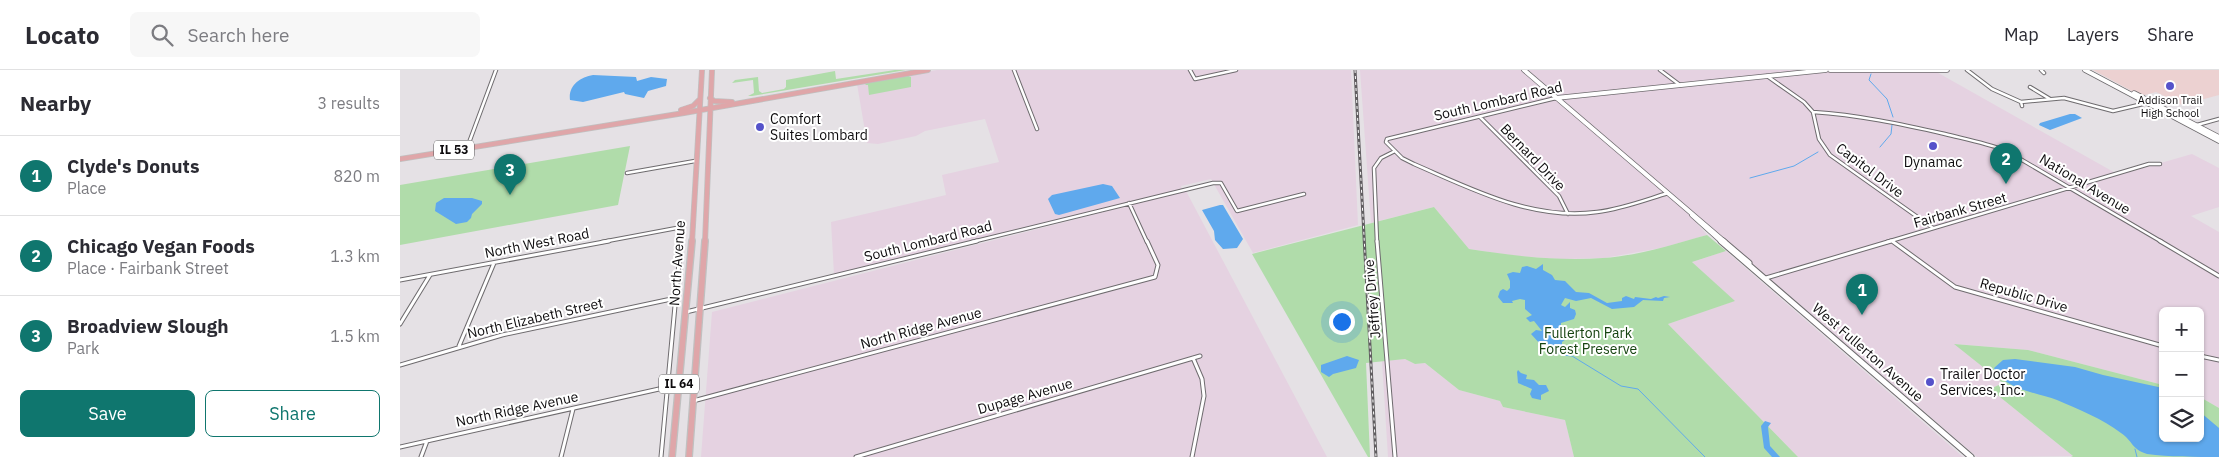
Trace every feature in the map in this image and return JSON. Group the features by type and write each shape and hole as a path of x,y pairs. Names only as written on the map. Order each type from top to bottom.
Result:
{"main road":[{"name":"North Avenue","path":"672,457 686,312 702,70"},
{"name":"North Avenue","path":"689,457 708,196 712,70"},
{"name":"IL 53","path":"710,107 726,106 912,71 928,70"},
{"path":"710,98 718,102 732,102"},
{"name":"IL 53","path":"400,159 682,112 699,111 732,102 764,98"},
{"path":"682,112 700,100"},
{"path":"710,115 726,106"},
{"path":"682,112 699,111"},
{"path":"695,161 708,160"}],"street":[{"path":"467,148 496,70"},
{"path":"1014,70 1037,130"},
{"path":"1190,70 1196,79 1236,70"},
{"name":"West Fullerton Avenue","path":"1524,70 1971,457"},
{"path":"1660,70 1680,85"},
{"name":"South Lombard Road","path":"1395,151 1386,142 1387,138 1556,98 1826,70"},
{"path":"1830,70 1947,70"},
{"path":"1967,70 1983,84 2021,104 2068,98 2100,109 2113,111 2149,103"},
{"path":"2085,70 2219,139"},
{"path":"2091,70 2108,81"},
{"path":"1766,76 1804,102 1813,112"},
{"path":"2030,87 2050,99"},
{"name":"National Avenue","path":"1813,112 1874,117 1988,144 2019,156 2219,276"},
{"name":"Capitol Drive","path":"1813,112 1819,140 1830,155 1933,228"},
{"name":"Bernard Drive","path":"1479,116 1559,196 1568,214"},
{"path":"2194,126 2219,119"},
{"path":"1395,151 1414,164 1509,205 1526,209 1568,214 1602,211 1668,193"},
{"name":"Jeffrey Drive","path":"1395,151 1379,160 1374,168 1376,227 1395,457"},
{"path":"628,173 695,161"},
{"name":"Fairbank Street","path":"1766,278 2149,164 2160,164"},
{"name":"South Lombard Road","path":"686,312 1213,182 1221,183 1237,211 1304,194"},
{"name":"North Ridge Avenue","path":"693,402 1155,277 1158,265 1129,203"},
{"name":"North West Road","path":"400,280 678,227"},
{"name":"North Avenue","path":"661,457 684,229 678,227"},
{"name":"Republic Drive","path":"1892,241 1955,286 2159,345"},
{"path":"459,347 494,263"},
{"path":"400,324 430,275"},
{"name":"North Elizabeth Street","path":"400,365 511,333 676,298"},
{"name":"Dupage Avenue","path":"856,457 1200,356"},
{"path":"2204,357 2219,360"},
{"path":"1192,457 1204,396 1202,379 1193,358"},
{"name":"North Ridge Avenue","path":"400,447 668,387"},
{"path":"561,457 573,409"},
{"path":"421,457 427,441"}],"shaded area":[{"path":"937,70 1351,70 1358,225 1253,253 1211,179 1181,186 1182,189 834,274 831,222 946,195 942,175 999,162 985,119 925,131 916,136 878,144 867,143 857,84"},
{"path":"1360,70 1521,70 1689,214 1707,235 1661,248 1604,258 1562,259 1516,256 1469,249 1434,207 1371,223"},
{"path":"1528,70 1933,70 2119,175 2192,154 2219,168 2219,207 2191,216 2219,232 2219,408 2204,399 2204,307 2159,307 2159,384 2028,350 1955,344 2003,383 1990,389 2073,456 1977,457"},
{"name":"Addison Trail High School","path":"2093,70 2219,70 2219,95 2182,105 2156,92 2141,96"},
{"path":"1186,191 1327,457 701,457 712,312"},
{"path":"1726,251 1963,457 1798,457 1668,324 1734,301 1692,262"},
{"path":"1405,359 1415,364 1425,363 1459,390 1500,401 1503,407 1565,420 1574,457 1388,457 1382,361"}],"green space":[{"path":"906,70 752,96 748,96 754,93 753,80 732,83 735,80 758,77 759,91 762,93 784,89 786,87 786,80 835,71 836,79"},
{"path":"911,77 911,87 869,95 868,85 865,85 867,83"},
{"path":"630,146 618,205 400,245 400,185"},
{"name":"Fullerton Park Forest Preserve","path":"1434,207 1469,249 1519,256 1569,259 1616,257 1656,249 1707,235 1726,251 1692,262 1735,301 1668,324 1798,457 1574,457 1565,420 1503,407 1500,401 1459,390 1425,363 1415,364 1405,359 1366,363 1370,457 1368,457 1252,254"},
{"path":"1954,344 2028,350 2159,384 2159,442 2204,442 2204,399 2219,408 2219,457 2071,457 2073,456 1990,389 2003,383"}],"water":[{"path":"593,75 636,77 637,81 651,77 667,79 666,86 648,91 644,98 625,94 624,92 583,102 570,100 573,86 579,80"},
{"path":"2075,114 2082,118 2050,130 2039,125 2040,123"},
{"path":"1103,184 1112,186 1120,198 1059,215 1055,214 1048,199 1052,195"},
{"path":"444,198 472,198 482,201 482,204 467,222 456,224 435,211 436,203"},
{"path":"1223,205 1243,239 1237,248 1223,249 1215,240 1214,231 1202,210"},
{"path":"1543,264 1543,270 1552,275 1555,280 1565,281 1576,292 1589,293 1607,303 1622,301 1622,298 1626,296 1634,299 1635,297 1651,299 1664,296 1670,297 1664,298 1663,301 1643,300 1634,307 1612,309 1591,298 1576,301 1565,298 1561,305 1565,307 1570,302 1570,308 1575,310 1576,314 1574,319 1561,323 1561,328 1569,337 1562,342 1562,346 1552,351 1541,345 1531,334 1536,330 1542,331 1534,321 1530,322 1526,318 1532,315 1525,309 1525,300 1520,299 1512,301 1513,303 1503,303 1498,297 1500,291 1503,289 1507,291 1510,288 1507,274 1513,272 1520,273 1522,267 1527,266 1536,269"},
{"path":"1347,356 1359,360 1356,368 1333,374 1329,377 1321,372 1321,365"},
{"path":"2015,359 2075,367 2159,387 2159,442 2204,442 2204,415 2219,428 2219,457 2164,456 2142,452 2121,433 2098,419 2057,400 2013,386 2005,381 1994,368 2003,360"},
{"path":"1518,370 1527,375 1526,379 1534,380 1539,385 1546,385 1549,391 1541,395 1541,400 1532,398 1530,394 1532,389 1518,383"},
{"path":"1765,421 1771,423 1768,427 1770,446 1780,457 1772,457 1764,448 1761,426"}],"waterway":[{"path":"1871,74 1869,80 1887,99 1893,117"},
{"path":"1880,147 1891,134 1892,125"},
{"path":"1750,178 1794,166 1818,152"},
{"path":"1555,351 1562,355 1572,356 1621,386 1638,389 1705,457"},
{"path":"2135,449 2137,457"}],"railway":[{"path":"1355,70 1376,457"}],"place":[{"name":"Addison Trail High School","path":"2170,86"},
{"name":"Comfort Suites Lombard","path":"760,127"},
{"name":"Dynamac","path":"1933,146"},
{"name":"Chicago Vegan Foods","path":"2006,184"},
{"name":"Broadview Slough","path":"510,195"},
{"name":"Clyde's Donuts","path":"1862,315"},
{"name":"Trailer Doctor Services, Inc.","path":"1930,382"}]}
